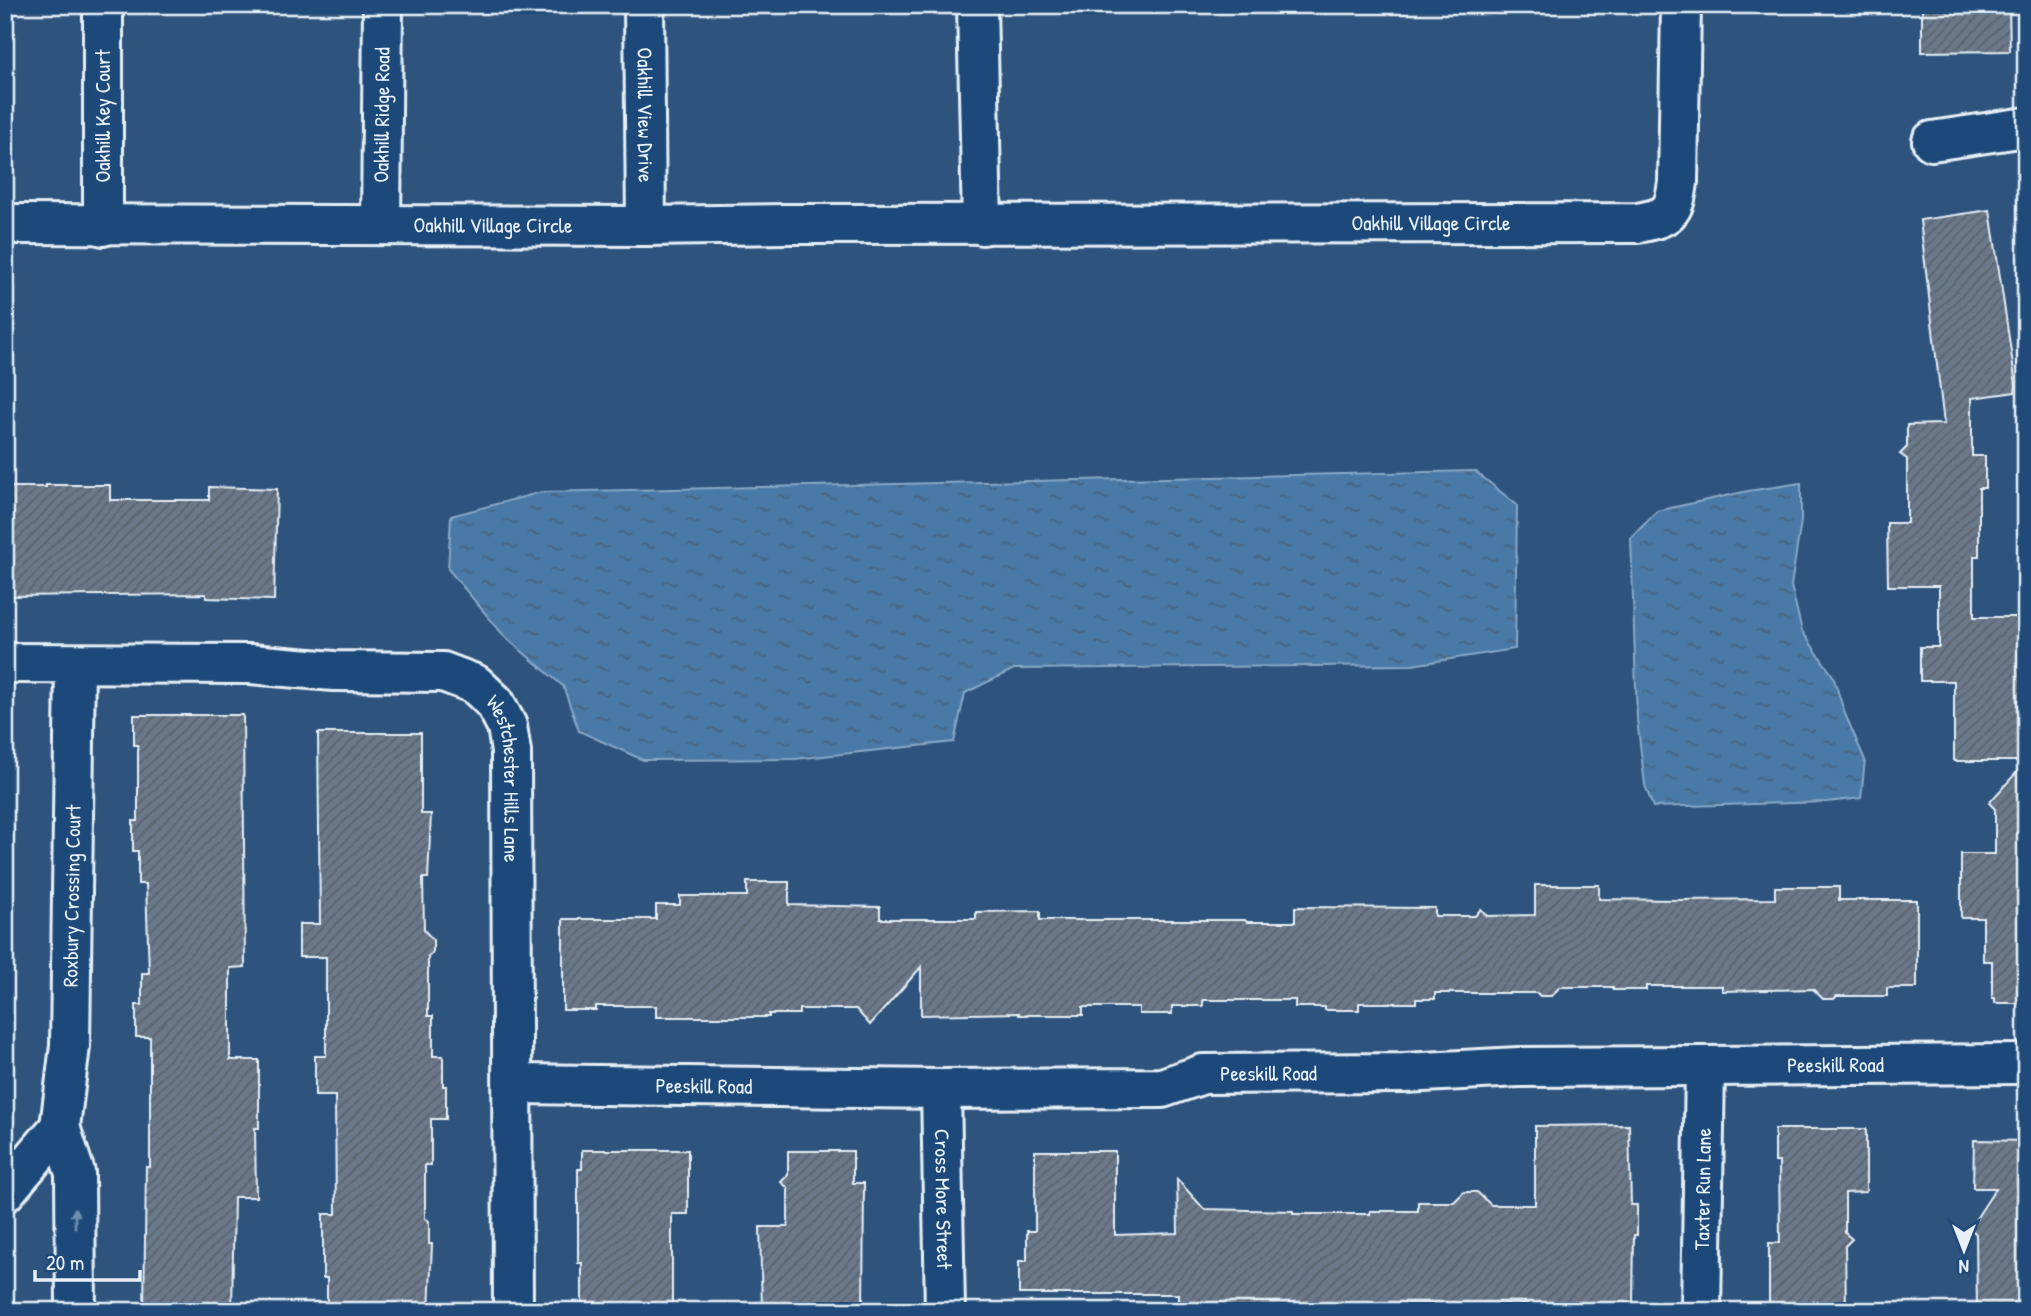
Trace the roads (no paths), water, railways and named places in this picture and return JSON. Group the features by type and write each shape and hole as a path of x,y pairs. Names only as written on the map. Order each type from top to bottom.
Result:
{"street":[{"name":"Oakhill Key Court","path":"103,5 103,226"},
{"name":"Oakhill Ridge Road","path":"381,225 383,5"},
{"name":"Oakhill View Drive","path":"644,5 646,226"},
{"path":"977,5 982,225"},
{"name":"Oakhill Village Circle","path":"5,225 1638,223 1670,213 1675,202 1678,182 1681,5"},
{"path":"1932,141 2026,127"},
{"name":"Westchester Hills Lane","path":"5,663 250,664 334,671 443,672 475,684 495,703 506,726 511,752 513,1311"},
{"name":"Roxbury Crossing Court","path":"60,1127 70,1046 75,664"},
{"name":"Peeskill Road","path":"513,1084 941,1089 1163,1088 1203,1074 1405,1073 1519,1067 2026,1064"},
{"name":"Taxter Run Lane","path":"1701,1311 1705,1067"},
{"name":"Cross More Street","path":"941,1089 945,1311"},
{"path":"5,1192 60,1127"},
{"path":"60,1127 75,1173 76,1311"}],"water":[{"path":"1475,471 1517,505 1515,649 1412,665 1014,669 965,693 954,742 795,759 643,760 579,731 563,686 505,637 448,569 451,516 542,492"},
{"path":"1801,483 1801,521 1791,586 1802,631 1833,676 1845,714 1865,760 1861,798 1827,802 1653,807 1645,785 1637,720 1631,538 1657,511 1748,491"}]}
